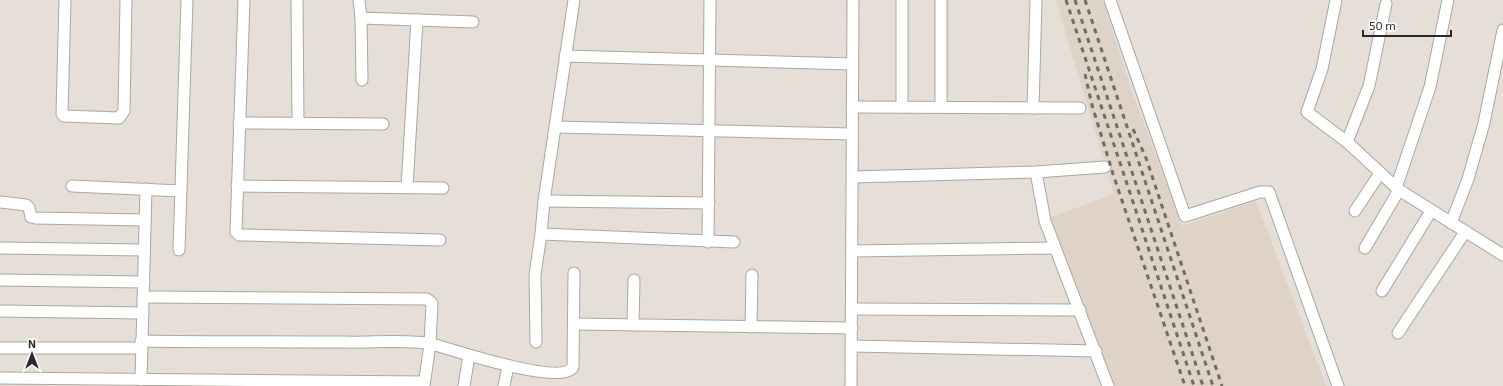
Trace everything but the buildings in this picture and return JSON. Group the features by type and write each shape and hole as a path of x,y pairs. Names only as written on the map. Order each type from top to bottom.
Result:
{"street":[{"path":"65,0 62,114 64,116 119,118 124,111 126,0"},
{"path":"179,250 187,0"},
{"path":"244,0 236,228 239,235 440,240"},
{"path":"296,0 298,124"},
{"path":"359,0 361,18 362,80"},
{"path":"536,342 535,275 544,201 574,0"},
{"path":"708,242 710,0"},
{"path":"851,386 853,177 852,0"},
{"path":"902,0 902,107"},
{"path":"941,0 941,107"},
{"path":"1033,108 1036,0"},
{"path":"1110,0 1185,216 1260,192 1268,192 1338,386"},
{"path":"1336,0 1322,69 1307,112 1347,142 1397,189 1503,255"},
{"path":"1365,248 1397,189 1430,87 1448,0"},
{"path":"1347,142 1369,86 1386,4"},
{"path":"361,18 473,22"},
{"path":"407,187 417,20"},
{"path":"1451,223 1468,180 1482,129 1503,30"},
{"path":"565,56 852,64"},
{"path":"852,107 1080,108"},
{"path":"239,123 383,124"},
{"path":"555,127 852,134"},
{"path":"853,177 1036,172 1105,167"},
{"path":"1036,172 1043,215 1096,351 1108,386"},
{"path":"1355,211 1380,173"},
{"path":"72,186 181,190"},
{"path":"237,186 443,188"},
{"path":"141,380 146,189"},
{"path":"544,201 709,203"},
{"path":"0,202 26,205 29,208 31,217 35,218 145,220"},
{"path":"1382,291 1431,210"},
{"path":"1398,333 1465,232"},
{"path":"541,234 734,242"},
{"path":"0,248 144,250"},
{"path":"852,251 1056,248"},
{"path":"0,348 141,345 430,344 508,366 547,373 566,373 571,371 573,367 574,273"},
{"path":"751,327 752,275"},
{"path":"0,280 144,282"},
{"path":"633,325 634,280"},
{"path":"0,378 86,382 141,380 424,384 430,344 432,304 427,299 143,297"},
{"path":"852,310 1080,310"},
{"path":"0,311 143,313"},
{"path":"574,324 852,328"},
{"path":"852,346 1096,351"},
{"path":"464,386 469,356"},
{"path":"504,386 508,366"}],"shaded area":[{"path":"1056,0 1103,0 1131,89 1182,226 1256,201 1326,386 1106,386 1049,218 1114,194"}],"railway":[{"path":"1066,0 1194,386"},
{"path":"1075,0 1203,386"},
{"path":"1085,0 1213,386"},
{"path":"1085,74 1092,105 1113,174 1185,386"},
{"path":"1133,129 1146,158 1222,386"}]}
